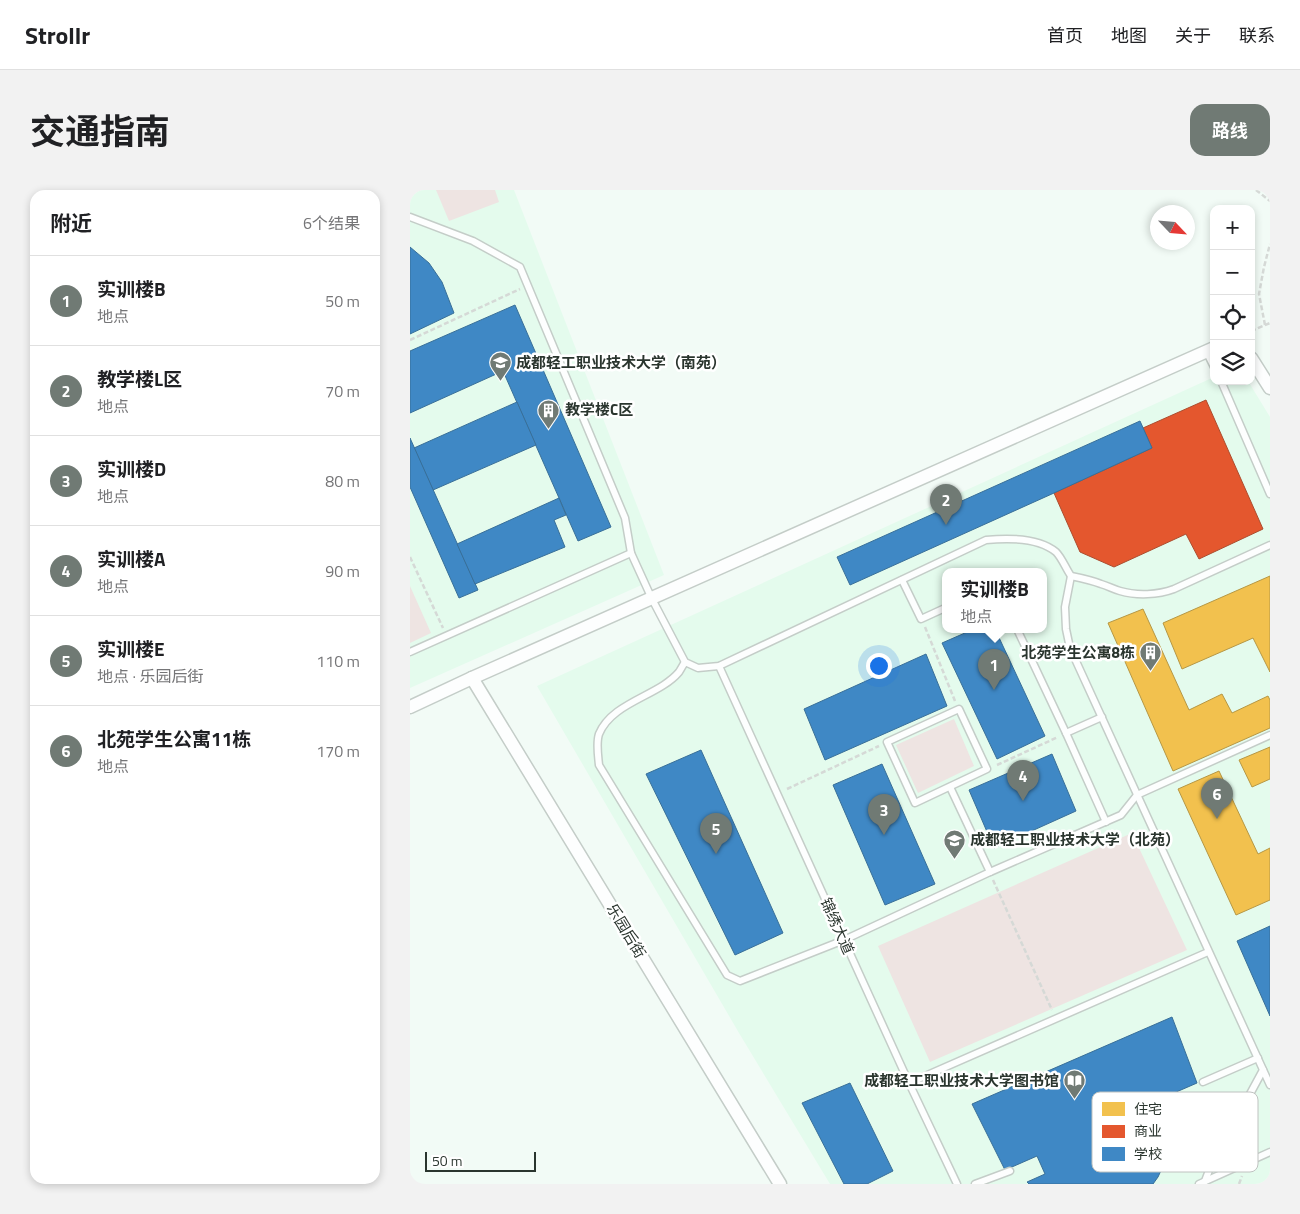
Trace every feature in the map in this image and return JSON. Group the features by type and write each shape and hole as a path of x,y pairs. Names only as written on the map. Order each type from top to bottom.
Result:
{"street":[{"path":"410,707 1210,350"},
{"path":"1255,364 1270,388"},
{"name":"乐园后街","path":"472,678 780,1184"}],"lane":[{"path":"410,216 473,241 520,267 625,518 631,553 652,599 685,662 698,668 719,666 986,540 1007,538 1025,540 1042,544 1056,552 1071,576 1065,607 1066,629 1070,648 1270,1086"},
{"path":"1222,385 1270,494"},
{"path":"1071,576 1100,583 1119,591 1132,593 1166,592 1270,545"},
{"path":"410,652 631,553"},
{"path":"902,580 921,619 942,609"},
{"path":"1019,633 1106,822"},
{"path":"685,662 678,672 665,684 619,711 608,720 599,734 597,748 599,765 727,975 740,981 844,940 990,872 1106,822 1121,815 1138,795 1270,735"},
{"name":"锦绣大道","path":"719,666 909,1083 958,1184"},
{"path":"959,709 986,770 915,803 887,742 959,709"},
{"path":"1066,733 1102,717"},
{"path":"950,787 990,872"},
{"path":"909,1083 1208,952"},
{"path":"1203,1082 1258,1058"},
{"path":"1251,1092 1263,1070"},
{"path":"1258,1157 1270,1152"},
{"path":"975,1184 1010,1171"},
{"path":"1202,1183 1226,1172"}],"path":[{"path":"1256,190 1270,201"},
{"path":"1265,325 1258,294 1270,244"},
{"path":"410,340 528,285"},
{"path":"1255,329 1270,323"},
{"path":"410,557 447,636"},
{"path":"921,619 959,709"},
{"path":"986,770 1066,733"},
{"path":"777,794 887,742"},
{"path":"990,872 1056,1018"}],"shaded area":[{"name":"成都轻工职业技术大学（南苑）","path":"410,190 514,190 664,575 410,688"},
{"path":"436,190 495,190 499,202 449,221"},
{"name":"成都轻工职业技术大学（北苑）","path":"1210,379 1210,385 1250,385 1270,417 1270,1184 830,1184 739,1033 537,686"},
{"path":"410,586 431,633 410,643"},
{"path":"954,719 974,766 918,793 896,745"},
{"path":"1132,833 1187,950 930,1062 878,946"}],"building: 住宅":[{"path":"1270,576 1270,672 1253,638 1182,669 1163,623"},
{"name":"北苑学生公寓8栋","path":"1143,609 1189,710 1222,694 1232,713 1268,696 1270,700 1270,728 1173,771 1108,623"},
{"path":"1270,747 1270,779 1252,787 1239,760"},
{"path":"1219,771 1258,854 1270,848 1270,900 1236,915 1178,789"}],"building: 商业":[{"path":"1206,400 1263,529 1199,559 1186,534 1114,567 1080,552 1054,493 1152,448 1143,428"}],"building: 学校":[{"path":"410,247 429,263 442,282 454,313 410,334"},
{"name":"教学楼C区","path":"515,305 611,527 578,541 503,371 410,413 410,351"},
{"path":"517,402 536,445 433,490 414,448"},
{"path":"1140,421 1152,448 850,585 837,557"},
{"path":"410,438 478,590 459,598 410,487"},
{"path":"559,498 566,515 554,520 565,547 475,584 457,544"},
{"path":"965,633 997,633 1045,736 997,759 942,643"},
{"path":"926,654 947,706 825,760 804,709"},
{"path":"701,750 783,933 735,955 646,774"},
{"path":"1052,754 1076,811 994,848 969,790"},
{"path":"882,764 935,884 885,905 833,785"},
{"path":"1270,926 1270,1016 1237,941"},
{"name":"成都轻工职业技术大学图书馆","path":"1172,1017 1197,1083 1176,1092 1092,1092 1092,1172 1160,1172 1153,1184 1029,1184 1027,1182 1045,1174 1037,1156 1005,1170 972,1104"},
{"path":"850,1083 893,1171 867,1184 844,1184 802,1103"}],"place":[{"name":"成都轻工职业技术大学（南苑）","path":"500,382"},
{"name":"教学楼C区","path":"549,429"},
{"name":"教学楼L区","path":"946,525"},
{"name":"北苑学生公寓8栋","path":"1151,672"},
{"name":"实训楼B","path":"994,690"},
{"name":"实训楼A","path":"1023,801"},
{"name":"北苑学生公寓11栋","path":"1217,819"},
{"name":"实训楼D","path":"884,835"},
{"name":"实训楼E","path":"716,854"},
{"name":"成都轻工职业技术大学（北苑）","path":"954,859"},
{"name":"成都轻工职业技术大学图书馆","path":"1075,1100"}]}
